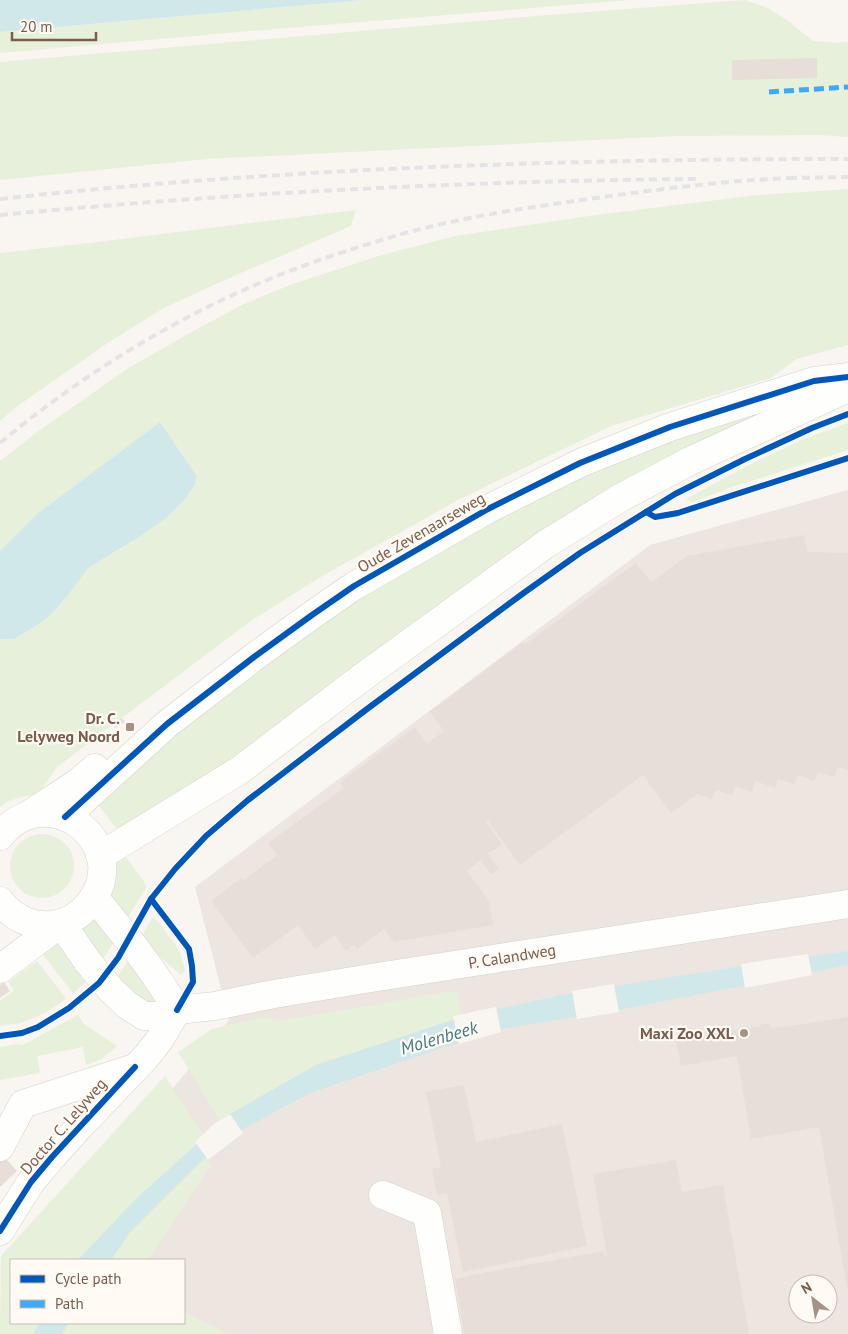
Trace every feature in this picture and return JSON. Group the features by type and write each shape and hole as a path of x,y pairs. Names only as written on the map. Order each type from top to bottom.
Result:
{"street":[{"name":"Oude Zevenaarseweg","path":"65,816 167,724 231,674 312,615 354,586 488,509 580,463 670,426 814,381 848,377"},
{"path":"100,856 240,770 360,679 554,539 620,498 690,461 848,388"},
{"path":"0,836 13,824 76,784 174,703 231,674"},
{"path":"0,969 61,923 82,912 94,897 101,879 102,863 95,841 79,824 65,816 50,813 27,816"},
{"path":"94,897 166,989 177,1010"},
{"name":"P. Calandweg","path":"61,923 88,962 112,991 127,1005 144,1016 161,1016 177,1010 215,1006 371,978 848,904"},
{"path":"1,906 16,917 30,923 45,925 61,923"},
{"name":"Doctor C. Lelyweg","path":"0,1232 31,1182 146,1057 160,1039 177,1010"},
{"path":"0,1147 12,1102 135,1067"},
{"path":"384,1195 427,1213 448,1334"}],"shaded area":[{"path":"848,490 848,1334 0,1334 0,1313 10,1324 185,1324 185,1259 33,1259 229,1020 195,887 650,545"}],"green space":[{"path":"363,0 630,0 0,53 0,32"},
{"path":"744,0 766,7 787,20 813,41 848,42 848,137 818,135 676,136 207,159 0,180 0,62"},
{"path":"848,189 848,345 796,359 771,378 611,426 460,499 324,575 252,620 57,767 42,789 32,795 7,802 0,807 0,639 14,639 42,622 68,595 87,568 123,547 196,475 160,422 37,514 0,551 0,461 37,432 127,369 242,305 290,285 375,257 455,236 603,214 758,195"},
{"path":"356,210 351,226 164,308 109,342 19,405 0,421 0,253"},
{"path":"810,388 171,803 117,829 96,802 163,741 382,579 582,472"},
{"path":"848,423 848,450 732,487 692,502 686,499 751,464 806,438"},
{"path":"42,834 60,840 68,848 74,866 68,884 60,892 42,898 24,892 16,884 10,866 16,848 24,840"},
{"path":"124,854 147,886 125,922 112,907 107,884 109,872 116,861"},
{"path":"95,911 116,939 101,962 74,927"},
{"path":"153,917 179,950 185,970 181,975 140,939"},
{"path":"51,937 62,945 89,979 73,993 37,947"},
{"path":"130,958 159,1001 154,1003 142,1000 116,979"},
{"path":"37,961 66,999 45,1013 21,1023 0,1026 0,1001 14,991 8,982"},
{"path":"452,991 457,993 462,1017 316,1065 221,1122 178,1052 212,1029 259,1018 285,1020"},
{"path":"78,1015 84,1024 117,1046 102,1059 86,1065 83,1047 37,1056 40,1073 0,1080 0,1047 17,1044 23,1045"},
{"path":"165,1076 205,1137 138,1197 79,1259 10,1259 10,1324 39,1324 33,1334 0,1334 1,1256"},
{"path":"205,1158 212,1165 149,1259 112,1259 130,1232"},
{"path":"185,1312 230,1334 62,1334 68,1324 185,1324"}],"water":[{"path":"0,0 363,0 0,32"},
{"path":"160,422 196,475 195,484 185,499 167,517 142,535 88,568 68,595 42,622 14,639 0,639 0,551 37,514"},
{"name":"Molenbeek","path":"848,951 848,965 619,1010 501,1029 310,1093 245,1128 198,1164 130,1232 112,1259 79,1259 138,1197 230,1114 316,1065 462,1017 571,993"},
{"path":"39,1324 68,1324 62,1334 33,1334"}],"pier":[{"path":"808,954 812,975 745,988 741,964"},
{"path":"614,984 619,1012 577,1019 572,991"},
{"path":"496,1007 501,1032 459,1044 453,1016"},
{"path":"230,1114 243,1133 208,1160 195,1142 214,1124"}],"building":[{"path":"817,58 817,78 732,80 732,60"},
{"path":"804,535 807,552 848,553 848,770 838,767 834,777 818,772 814,781 798,775 794,784 778,779 775,788 756,781 752,792 735,786 732,795 716,790 712,799 697,794 671,813 643,775 520,865 488,821 486,822 502,844 488,854 499,869 491,874 480,860 467,871 489,901 493,925 394,942 384,929 357,949 354,945 346,951 335,935 315,949 298,925 253,958 211,901 242,878 244,880 277,855 268,843 344,788 340,782 415,727 426,743 428,743 444,731 430,712 522,643 524,645 636,563 651,582 687,556"},
{"path":"122,718 125,722 115,728 113,724"},
{"path":"4,982 10,991 0,998 0,985"},
{"path":"848,1017 847,1288 819,1127 751,1139 737,1056 681,1066 676,1040 761,1026 769,1023 771,1029"},
{"path":"464,1085 476,1142 562,1124 587,1246 463,1272 447,1193 437,1195 432,1169 441,1167 426,1092"},
{"path":"0,1152 17,1171 0,1187"},
{"path":"676,1160 682,1192 723,1185 749,1334 464,1334 455,1279 604,1251 605,1257 607,1256 593,1174"}],"railway":[{"path":"0,199 211,180 423,167 529,163 848,159"},
{"path":"789,178 848,177"},
{"path":"0,443 78,383 162,331 243,290 337,254 433,226 506,212 579,200 675,188 796,178"},
{"path":"0,215 261,194 435,185 696,179"}],"marked path":[{"path":"769,92 848,87"}],"cycle path":[{"path":"65,817 167,724 254,657 354,586 488,509 580,463 670,427 814,381 848,377"},
{"path":"0,1036 22,1033 38,1027 69,1008 99,983 118,958 151,899 175,869 206,836 248,800 525,592 580,553 675,494 812,428 848,414"},
{"path":"646,512 655,517 678,513 848,458"},
{"path":"151,899 189,949 193,982 177,1010"},
{"path":"0,1231 31,1182 135,1067"}],"place":[{"name":"Dr. C. Lelyweg Noord","path":"130,727"},
{"name":"Maxi Zoo XXL","path":"744,1033"}]}
